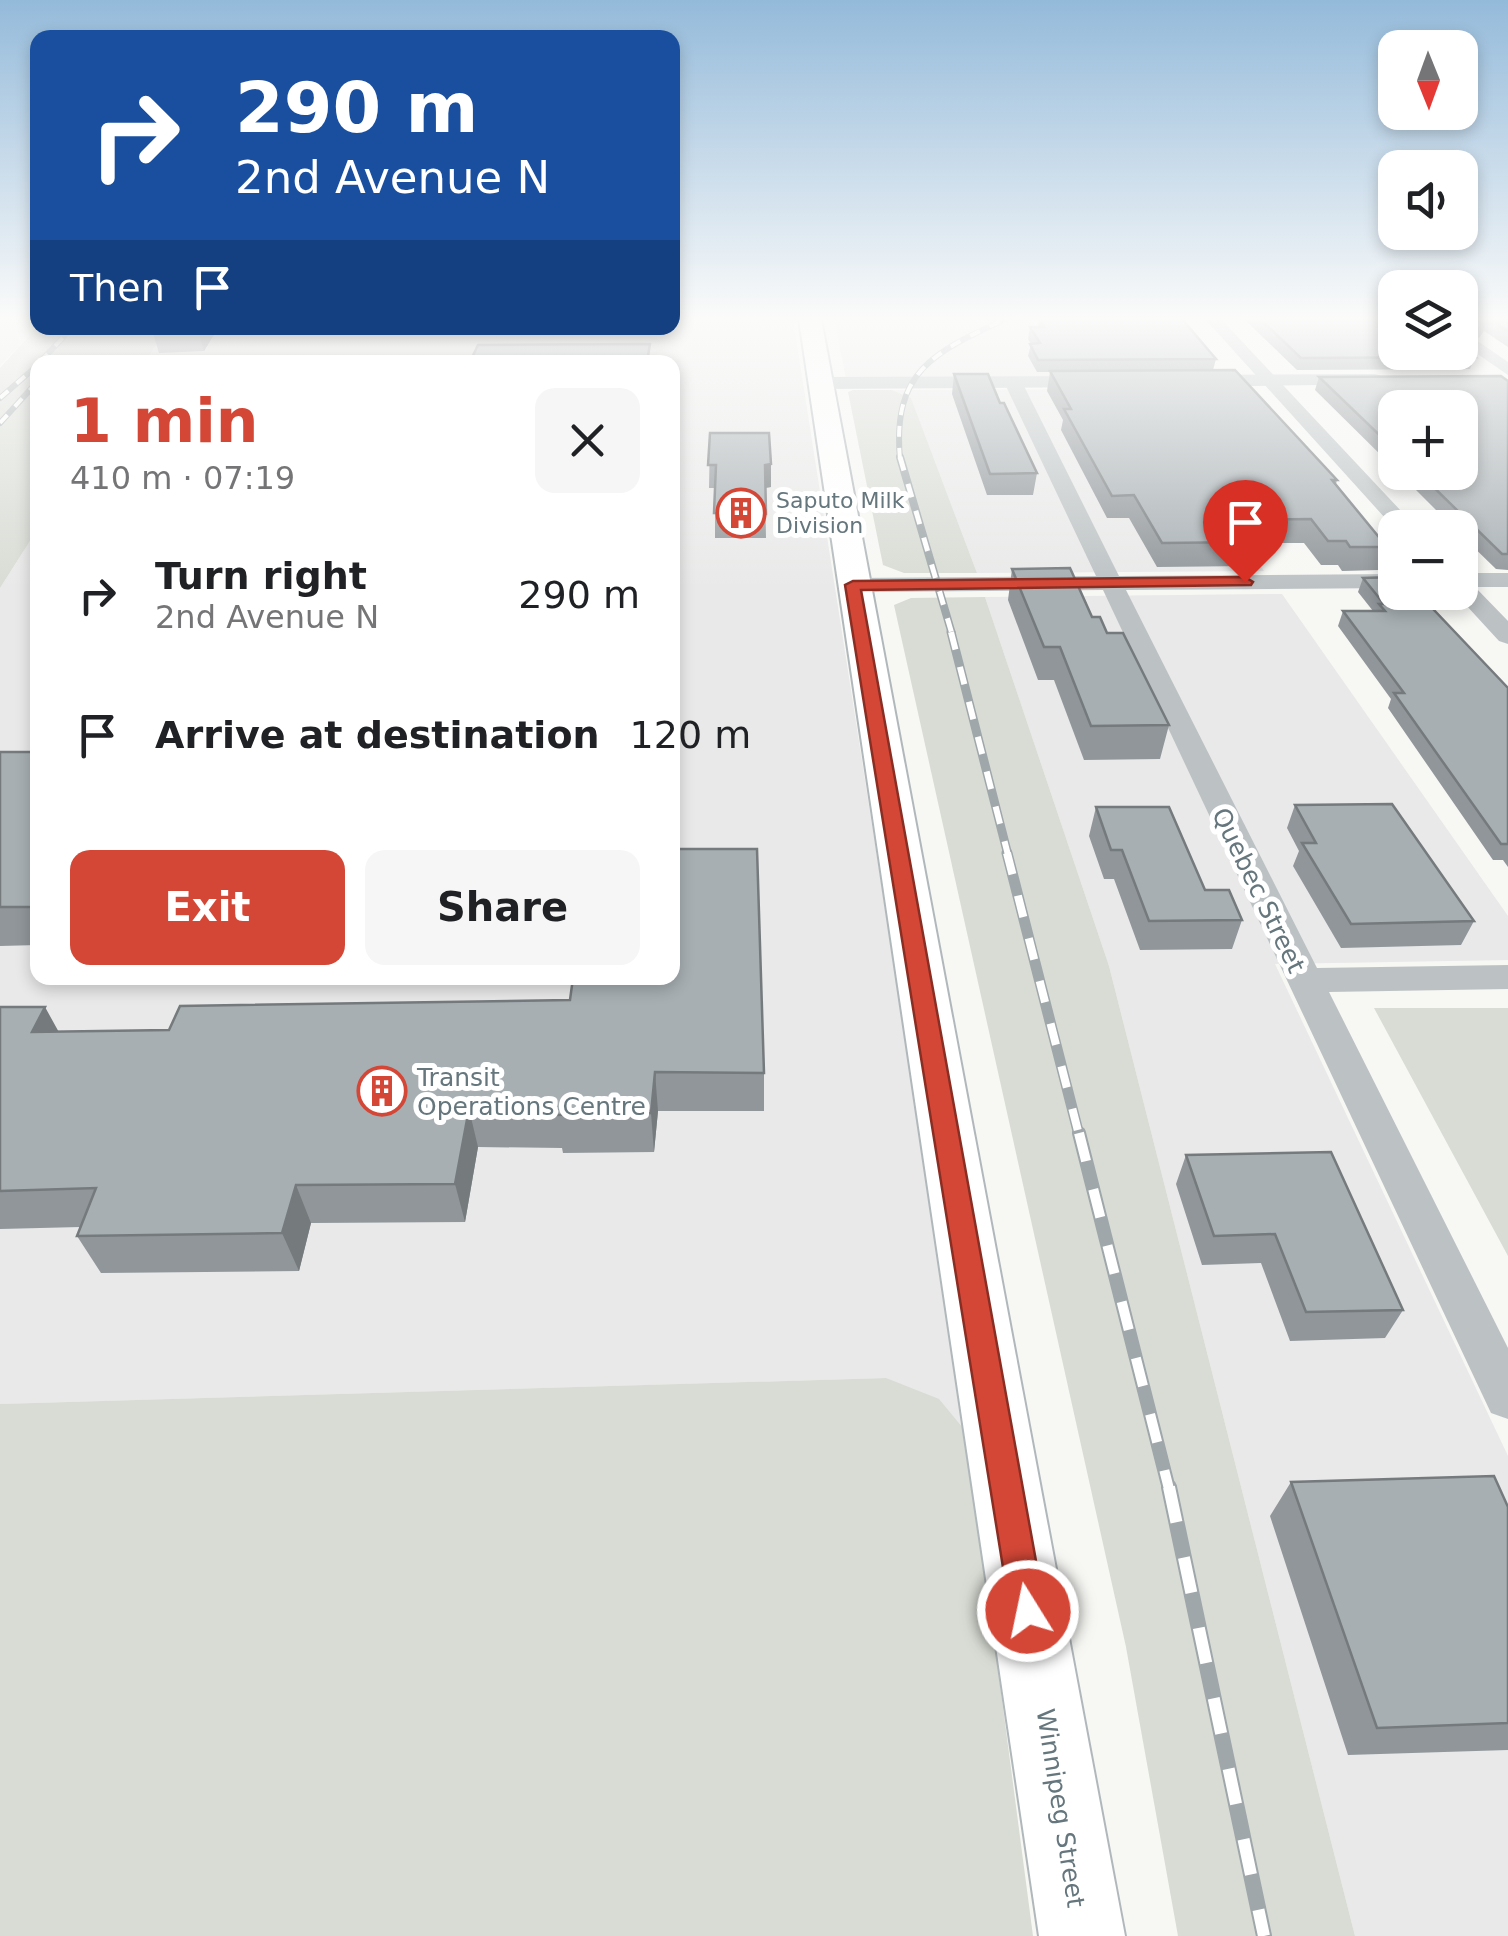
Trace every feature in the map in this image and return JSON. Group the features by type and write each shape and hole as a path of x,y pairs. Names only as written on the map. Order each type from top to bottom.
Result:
{"main road":[{"name":"Winnipeg Street","path":"825,409 1082,1936"}],"street":[{"name":"Quebec Street","path":"1026,409 1508,1397"},
{"path":"1295,409 1389,510"},
{"path":"1478,582 1508,580"},
{"path":"853,585 1378,581"},
{"path":"1478,603 1508,636"},
{"path":"1302,980 1508,977"}],"shaded area":[{"path":"0,409 30,409 30,541 0,588"},
{"path":"680,409 807,409 967,1433 886,1378 0,1404 0,588 30,541 30,985 680,985"},
{"path":"852,409 915,409 977,573 904,573 883,565"},
{"path":"915,409 1149,409 1264,571 977,573"},
{"path":"1282,594 1508,916 1508,960 1275,964 1508,1456 1508,1936 1355,1936 1109,966 985,597"},
{"path":"985,597 1109,966 1355,1936 1178,1936 1126,1647 894,605 911,598"},
{"path":"1374,1008 1508,1008 1508,1256"},
{"path":"886,1378 939,1399 967,1433 1033,1936 0,1936 0,1404"}],"building":[{"path":"967,409 1007,409 1037,473 990,474"},
{"path":"1064,409 1271,409 1337,480 1332,480 1378,536 1378,547 1350,547 1346,541 1328,541 1311,519 1239,520 1255,542 1162,543 1134,495 1112,496"},
{"path":"1353,409 1378,409 1378,434"},
{"path":"1478,409 1508,409 1508,554 1502,554 1478,531 1478,510 1457,510 1436,490 1478,490"},
{"name":"Saputo Milk Division","path":"710,433 769,433 771,464 765,465 766,514 714,513 716,465 708,465"},
{"path":"1070,568 1092,617 1100,617 1107,633 1123,633 1169,725 1091,726 1060,647 1044,647 1012,569"},
{"path":"1363,578 1378,578 1378,597"},
{"path":"1434,610 1508,688 1508,844 1501,844 1394,693 1404,693 1343,611"},
{"path":"0,752 30,752 30,907 0,907"},
{"path":"1392,804 1474,921 1351,924 1302,843 1316,843 1295,805"},
{"path":"1096,807 1169,807 1205,890 1229,890 1242,920 1149,921 1122,850 1111,850"},
{"name":"Transit Operations Centre","path":"680,849 757,849 764,1073 655,1072 651,1113 556,1115 557,1110 469,1109 455,1184 296,1185 282,1233 77,1236 96,1188 0,1191 0,1007 45,1007 32,1032 169,1030 180,1006 570,1000 572,985 680,985"},
{"path":"1331,1152 1403,1310 1306,1312 1275,1234 1214,1236 1186,1155"},
{"path":"1494,1476 1508,1507 1508,1723 1377,1728 1291,1482"}],"railway":[{"path":"0,423 12,409"},
{"path":"900,459 902,409"},
{"path":"900,457 952,634"},
{"path":"951,632 1008,855"},
{"path":"1007,853 1079,1135"},
{"path":"1079,1133 1169,1489"},
{"path":"1169,1487 1264,1936"}],"place":[{"name":"Saputo Milk Division","path":"741,513"},
{"name":"Transit Operations Centre","path":"382,1091"}],"route":[{"path":"1028,1611 853,585 1245,582"}]}
